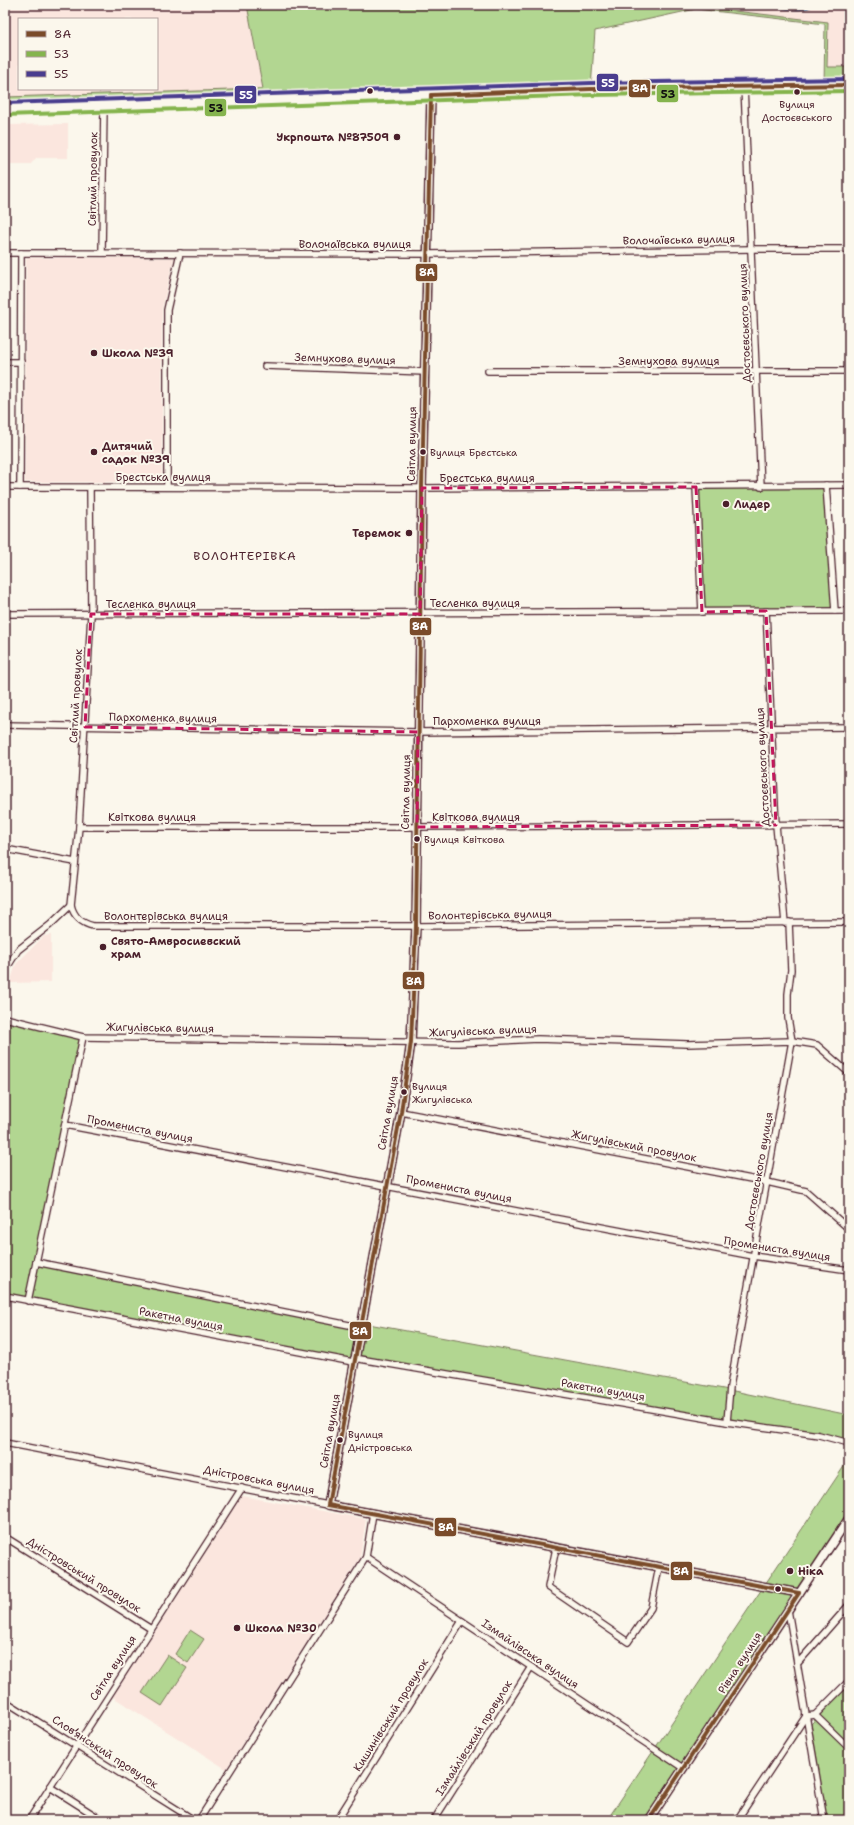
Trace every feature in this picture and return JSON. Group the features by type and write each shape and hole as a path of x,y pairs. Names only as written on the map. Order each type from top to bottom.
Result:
{"street":[{"path":"5,109 744,86 849,85"},
{"name":"Достоєвського вулиця","path":"744,86 761,487"},
{"name":"Світла вулиця","path":"328,1505 386,1186 401,1112 411,1042 416,926 424,372 431,95"},
{"name":"Світлий провулок","path":"102,253 104,105"},
{"name":"Волочаївська вулиця","path":"5,253 427,254 849,249"},
{"path":"20,487 21,253"},
{"path":"167,487 167,310 180,253"},
{"path":"5,362 21,362"},
{"name":"Земнухова вулиця","path":"265,366 424,372"},
{"name":"Земнухова вулиця","path":"488,371 849,371"},
{"path":"826,485 835,611"},
{"name":"Брестська вулиця","path":"5,487 422,488 761,487 849,485"},
{"name":"Світлий провулок","path":"71,905 79,827 91,614 90,487"},
{"path":"696,487 702,612"},
{"name":"Достоєвського вулиця","path":"727,1422 730,1388 792,1041 788,1018 788,994 791,970 776,825 766,611"},
{"name":"Тесленка вулиця","path":"5,614 420,614 849,611"},
{"name":"Пархоменка вулиця","path":"5,725 418,732 849,727"},
{"name":"Квіткова вулиця","path":"79,827 417,828 849,824"},
{"path":"5,849 75,862"},
{"path":"5,971 18,950 50,925 71,905"},
{"name":"Волонтерівська вулиця","path":"71,905 73,913 78,919 85,924 93,926 416,926 849,922"},
{"name":"Жигулівська вулиця","path":"5,1018 83,1037 458,1043 538,1039 687,1044 792,1041 817,1045 849,1073"},
{"path":"28,1301 83,1037"},
{"name":"Жигулівський провулок","path":"401,1112 767,1182 806,1191 849,1229"},
{"name":"Промениста вулиця","path":"65,1125 753,1256 849,1270"},
{"path":"36,1262 360,1327"},
{"name":"Ракетна вулиця","path":"5,1296 354,1360 727,1422 819,1435 849,1443"},
{"name":"Дністровська вулиця","path":"5,1443 799,1593"},
{"name":"Світла вулиця","path":"28,1820 242,1488"},
{"path":"199,1820 366,1557 373,1513"},
{"name":"Рівна вулиця","path":"649,1820 849,1518"},
{"name":"Дністровський провулок","path":"5,1537 151,1629"},
{"path":"556,1548 548,1587 628,1642 651,1608 659,1567"},
{"name":"Ізмайлівська вулиця","path":"366,1557 683,1768"},
{"path":"797,1664 849,1605"},
{"path":"788,1610 824,1820"},
{"name":"Кишинівський провулок","path":"337,1820 462,1621"},
{"name":"Ізмайлівський провулок","path":"434,1820 531,1667"},
{"path":"806,1716 815,1715 849,1681"},
{"name":"Слов’янський провулок","path":"5,1701 194,1820"},
{"path":"815,1715 849,1748"},
{"path":"737,1820 806,1716"},
{"path":"50,1787 102,1820"}],"highlighted area":[{"path":"696,487 702,612 766,611 776,825 417,827 418,732 85,727 91,614 420,614 422,488"}],"shaded area":[{"path":"5,5 247,5 263,89 5,97"},
{"path":"684,5 849,5 849,67 827,67 827,22"},
{"path":"68,124 68,158 36,158 31,164 7,164 7,125"},
{"name":"Школа №39","path":"26,258 174,258 162,309 162,482 25,482"},
{"path":"51,935 51,982 10,983 16,964 44,936"},
{"name":"Школа №30","path":"242,1496 366,1519 360,1558 226,1769 113,1697"}],"green space":[{"path":"247,5 684,5 828,22 827,67 849,67 849,85 824,85 825,24 696,9 595,31 591,89 5,109 5,97 263,89"},
{"path":"825,487 833,610 704,610 697,489"},
{"path":"5,1018 83,1037 35,1265 361,1330 363,1323 729,1390 849,1415 849,1441 352,1355 351,1359 35,1299 5,1296"},
{"path":"849,1459 849,1515 647,1820 607,1820"},
{"path":"190,1630 204,1639 188,1663 175,1654"},
{"path":"167,1655 187,1668 162,1706 142,1693"},
{"path":"849,1685 849,1820 827,1820 811,1724"}],"water":[{"path":"763,5 814,5 803,10 796,10"}],"transit line":[{"name":"55","path":"5,103 591,83 849,79"},
{"name":"8А","path":"431,95 591,89 849,85"},
{"name":"53","path":"5,115 591,95 849,91"},
{"name":"8А","path":"328,1505 401,1112 411,1042 416,926 422,488 431,95"},
{"name":"8А","path":"328,1505 799,1593"},
{"name":"8А","path":"649,1820 799,1593"}],"place":[{"name":"Вулиця Достоєвського","path":"797,92"},
{"name":"Укрпошта №87509","path":"397,137"},
{"name":"Школа №39","path":"94,353"},
{"name":"Дитячий садок №39","path":"94,452"},
{"name":"Вулиця Брестська","path":"423,452"},
{"name":"Лидер","path":"726,504"},
{"name":"Теремок","path":"409,533"},
{"name":"Вулиця Квіткова","path":"417,839"},
{"name":"Свято-Амвросиевский храм","path":"103,947"},
{"name":"Вулиця Жигулівська","path":"404,1092"},
{"name":"Вулиця Дністровська","path":"340,1440"},
{"name":"Ніка","path":"790,1571"},
{"name":"Школа №30","path":"237,1628"}],"district":[{"name":"ВОЛОНТЕРІВКА","path":"245,556"}]}
